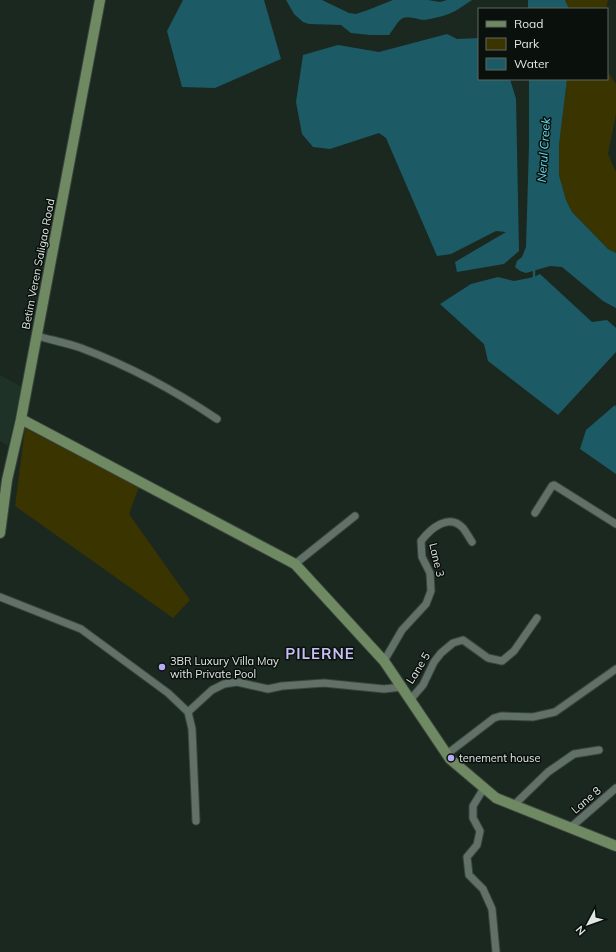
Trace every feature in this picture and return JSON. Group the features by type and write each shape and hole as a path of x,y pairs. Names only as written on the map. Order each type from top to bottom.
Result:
{"main road":[{"name":"Betim Veren Saligao Road","path":"0,533 4,478 21,419 100,0"},
{"path":"21,419 295,564 384,661 450,759 496,798 616,846"}],"street":[{"path":"37,336 80,348 132,369 183,396 217,419"},
{"path":"535,514 554,485 616,524"},
{"path":"295,564 356,516"},
{"name":"Lane 3","path":"384,661 402,630 426,604 432,591 430,573 422,557 421,541 436,526 451,521 462,528 472,542"},
{"path":"0,597 81,629 168,693 188,712 192,729 196,821"},
{"name":"Lane 5","path":"410,700 423,684 437,658 453,643 464,640 488,658 502,661 514,651 537,618"},
{"path":"447,754 494,718 501,716 533,716 555,712 616,669"},
{"path":"188,712 212,690 224,684 238,682 268,690 282,686 324,684 384,689 402,687"},
{"path":"514,806 548,772 574,754 599,750"},
{"path":"484,788 473,806 473,818 480,831 477,845 467,857 469,875 483,889 492,909 496,952"},
{"name":"Lane 8","path":"570,828 616,788"}],"shaded area":[{"path":"0,375 22,387 8,446 0,441"}],"green space":[{"path":"565,0 608,0 606,8 569,8"},
{"path":"608,72 616,84 616,114 608,154 616,172 616,253 608,249 572,212 566,200 559,175 559,145 567,80 608,80"},
{"path":"25,428 139,487 129,514 190,600 173,618 15,506"}],"water":[{"path":"183,0 264,0 281,59 215,88 182,87 167,31"},
{"path":"286,0 322,0 349,13 356,14 393,0 428,0 440,2 447,0 472,0 459,9 441,16 424,20 409,17 403,18 389,35 370,35 351,33 341,25 309,24 303,22 294,14"},
{"path":"528,0 565,0 569,8 528,8"},
{"path":"447,34 457,39 478,38 478,80 510,80 516,99 519,251 504,264 457,272 455,262 506,232 496,231 451,254 437,256 386,138 379,133 330,149 313,147 302,134 296,102 303,55 338,45 379,52"},
{"name":"Nerul Creek","path":"529,80 567,80 559,145 559,175 566,200 572,212 608,249 616,253 616,308 603,301 562,267 550,266 526,273 515,267 517,261 522,257 526,247"},
{"path":"540,274 592,322 607,320 616,328 616,352 558,415 488,361 484,344 440,304 471,284 498,277 514,281 534,277"},
{"path":"615,405 616,474 580,449 586,430"}],"waterway":[{"path":"534,268 534,277"}],"place":[{"name":"3BR Luxury Villa May with Private Pool","path":"162,667"},
{"name":"tenement house","path":"451,758"}],"district":[{"name":"PILERNE","path":"320,654"}]}
